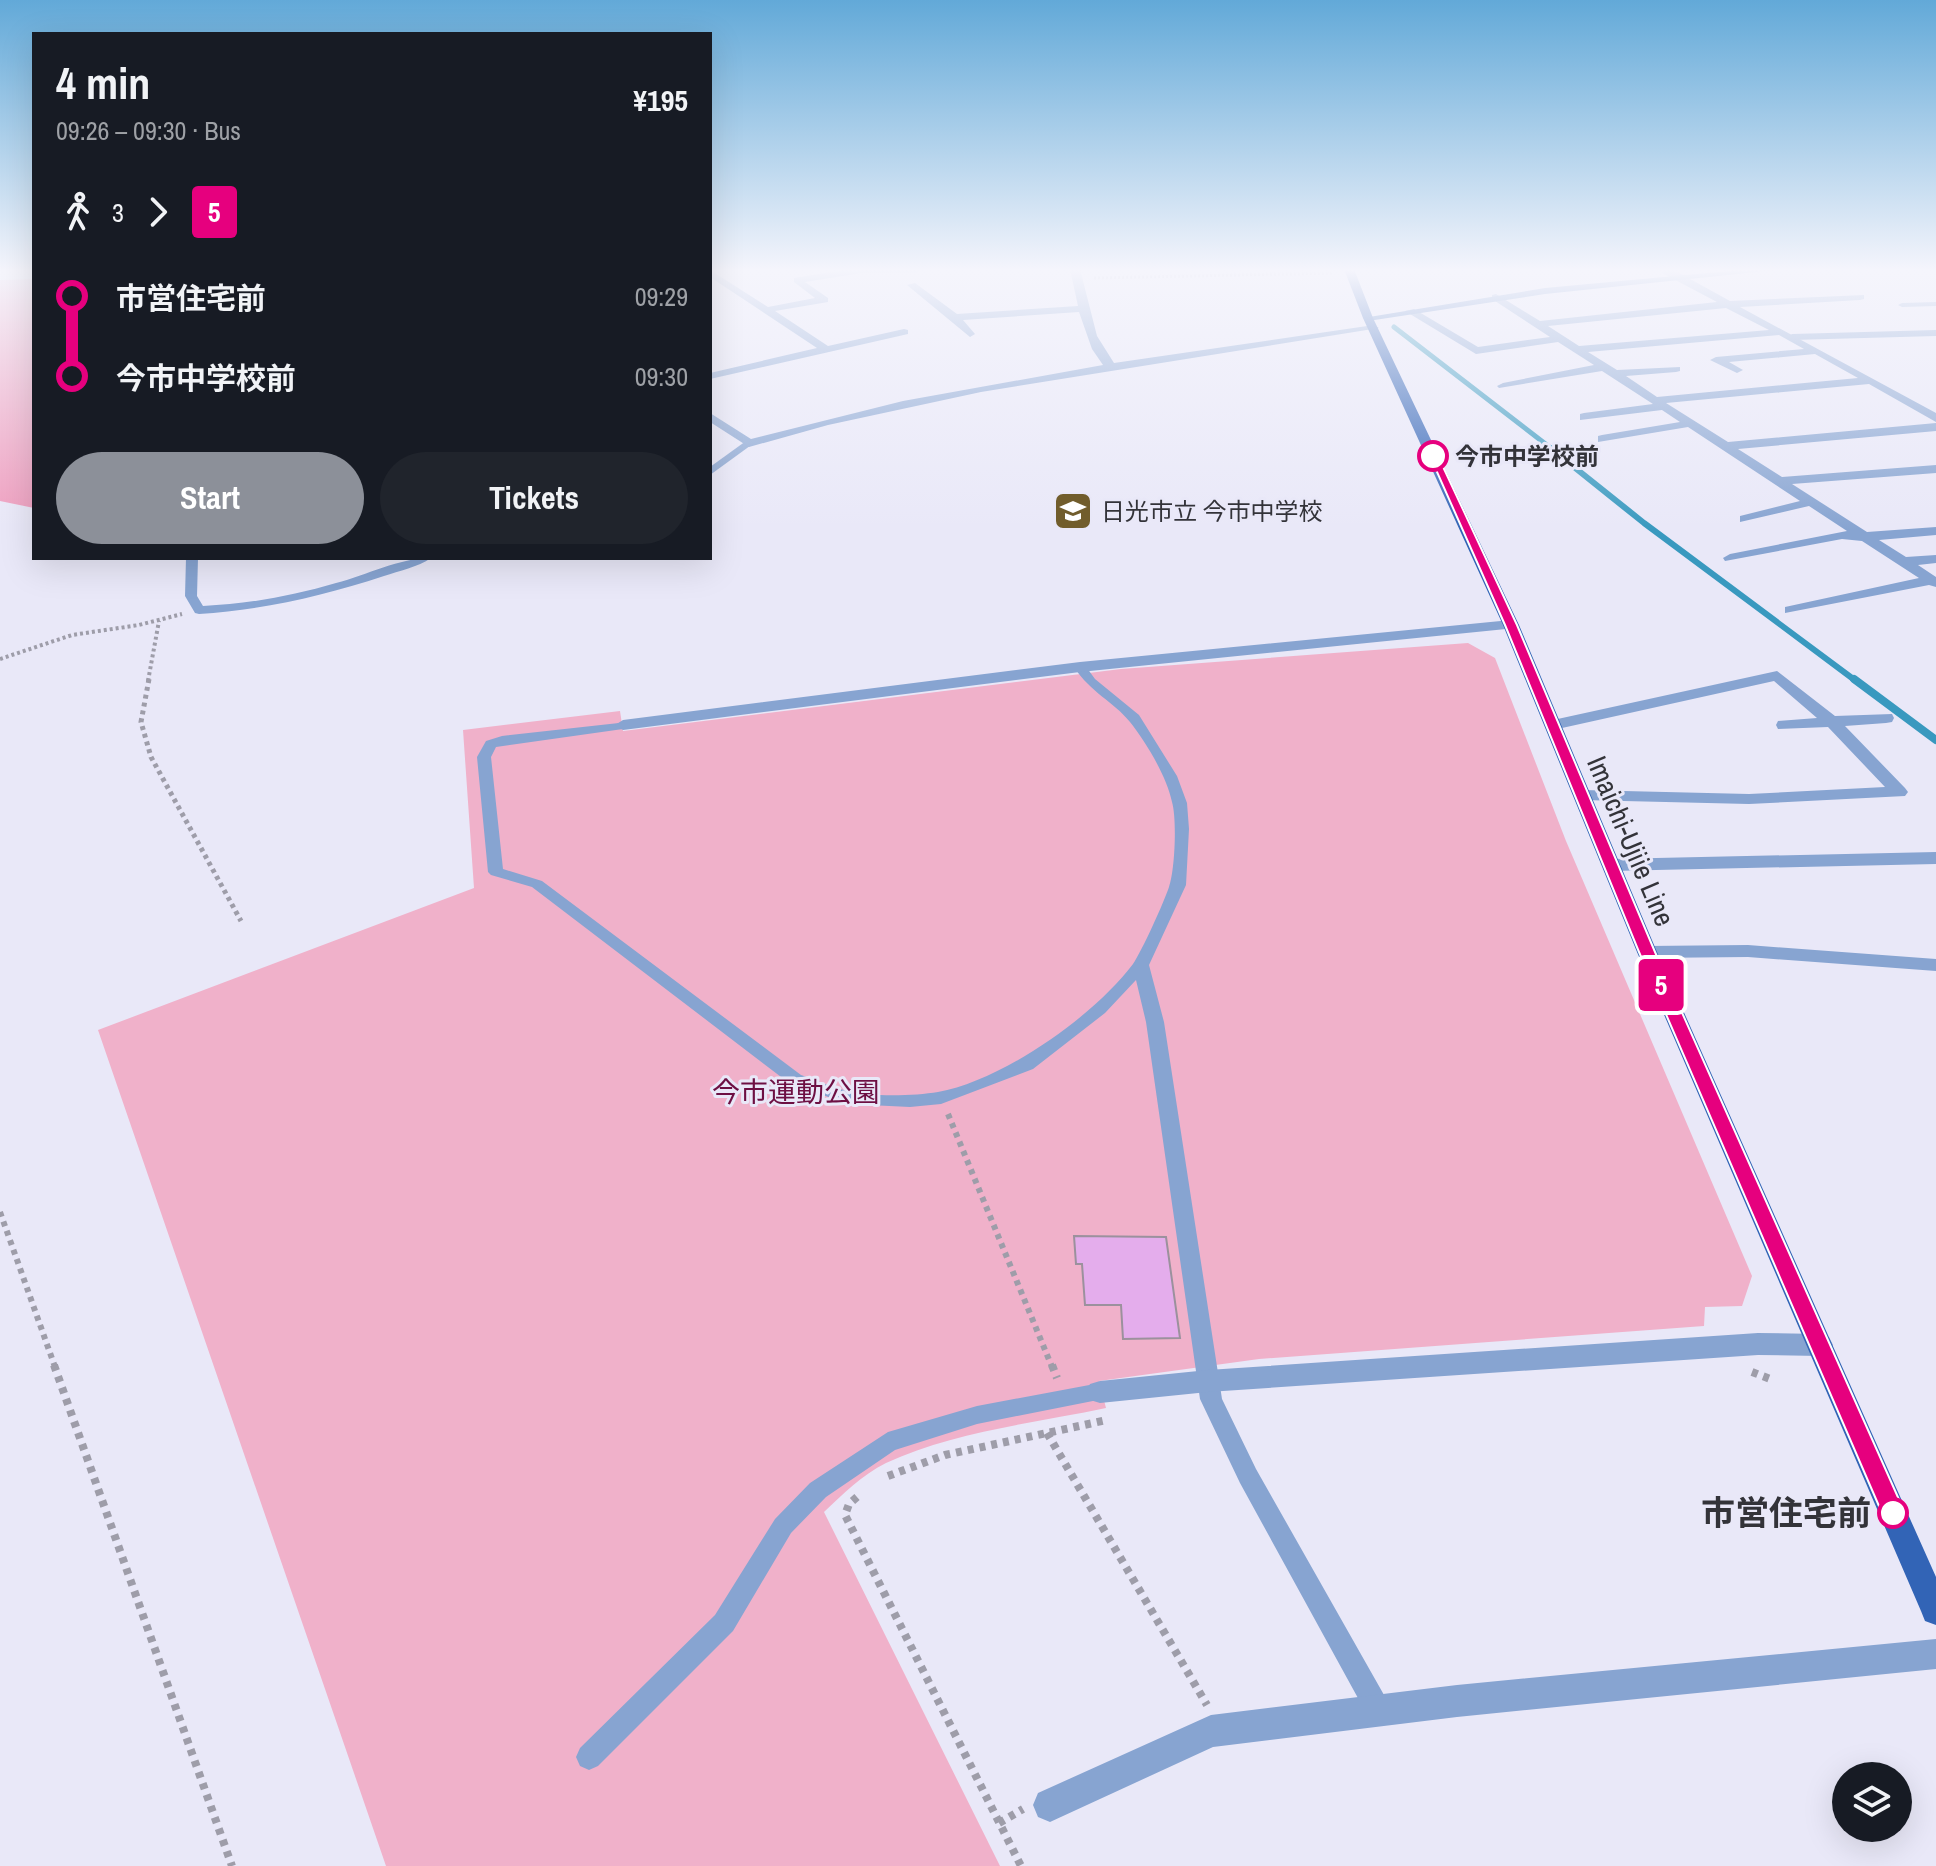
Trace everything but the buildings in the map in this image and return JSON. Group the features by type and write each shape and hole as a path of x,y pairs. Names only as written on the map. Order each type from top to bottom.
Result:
{"main road":[{"name":"Imaichi-Ujiie Line","path":"1386,356 1511,625 1647,952 1936,1611"}],"street":[{"path":"712,376 791,356"},
{"path":"1101,356 1112,367"},
{"path":"712,418 749,443 858,413 1176,356"},
{"path":"1586,356 1728,446 1861,537 1934,581"},
{"path":"1737,370 1716,360 1760,356"},
{"path":"1827,356 1936,418"},
{"path":"1503,386 1608,370 1676,369"},
{"path":"1584,417 1661,403 1871,380"},
{"path":"1602,439 1693,423"},
{"path":"1728,446 1936,427"},
{"path":"1780,481 1936,469"},
{"path":"1745,519 1811,502"},
{"path":"1730,558 1842,535 1861,537 1936,531"},
{"path":"1902,562 1936,559"},
{"path":"1790,610 1934,581"},
{"path":"623,725 1080,667 1511,625"},
{"path":"1553,725 1777,676 1832,722 1899,792 1749,799 1582,795"},
{"path":"1784,725 1886,718"},
{"path":"1611,865 1936,858"},
{"path":"1647,952 1748,951 1936,965"},
{"path":"1100,1392 1208,1381 1758,1344 1820,1345"},
{"path":"1039,1805 1183,1741 1221,1729 1936,1654"}],"lane":[{"path":"712,455 749,443"},
{"path":"712,471 749,443"},
{"path":"192,560 191,596 199,610 278,602 354,583 419,560"},
{"path":"623,725 491,744 484,757 496,872 537,884 795,1079 848,1098 910,1101 941,1098 1027,1065 1099,1009 1141,965 1178,885 1182,829 1180,803 1170,776 1134,718 1090,682 1080,667"},
{"path":"1141,965 1155,1022 1211,1399 1248,1476 1379,1711"},
{"path":"589,1757 724,1623 783,1526 818,1490 888,1442 977,1415 1100,1392"}],"path":[{"path":"0,659 72,635 159,621 199,610"},
{"path":"159,621 141,722 151,757 241,921"},
{"path":"941,1098 1059,1383"},
{"path":"0,1212 232,1866"},
{"path":"878,1480 945,1455 1111,1419"},
{"path":"1047,1433 1221,1729"},
{"path":"868,1488 849,1504 845,1515 1021,1866"},
{"path":"999,1823 1039,1805"}],"green space":[{"name":"今市運動公園","path":"1468,643 1495,658 1566,841 1752,1276 1742,1306 1705,1307 1704,1326 1259,1359 1099,1381 1106,1408 938,1443 886,1463 861,1479 824,1512 1000,1866 386,1866 98,1030 474,888 463,730 620,711 623,731 1121,669"}],"shaded area":[{"path":"0,356 32,356 32,508 0,501"}],"waterway":[{"path":"1432,356 1552,449"},
{"path":"1549,447 1644,523 1856,681"},
{"path":"1854,679 1936,740"}],"bus line":[{"name":"5","path":"1433,456 1511,625 1647,952 1893,1513"}],"place":[{"name":"今市中学校前","path":"1433,456"},
{"name":"日光市立 今市中学校","path":"1073,511"},
{"name":"市営住宅前","path":"1893,1513"}]}
